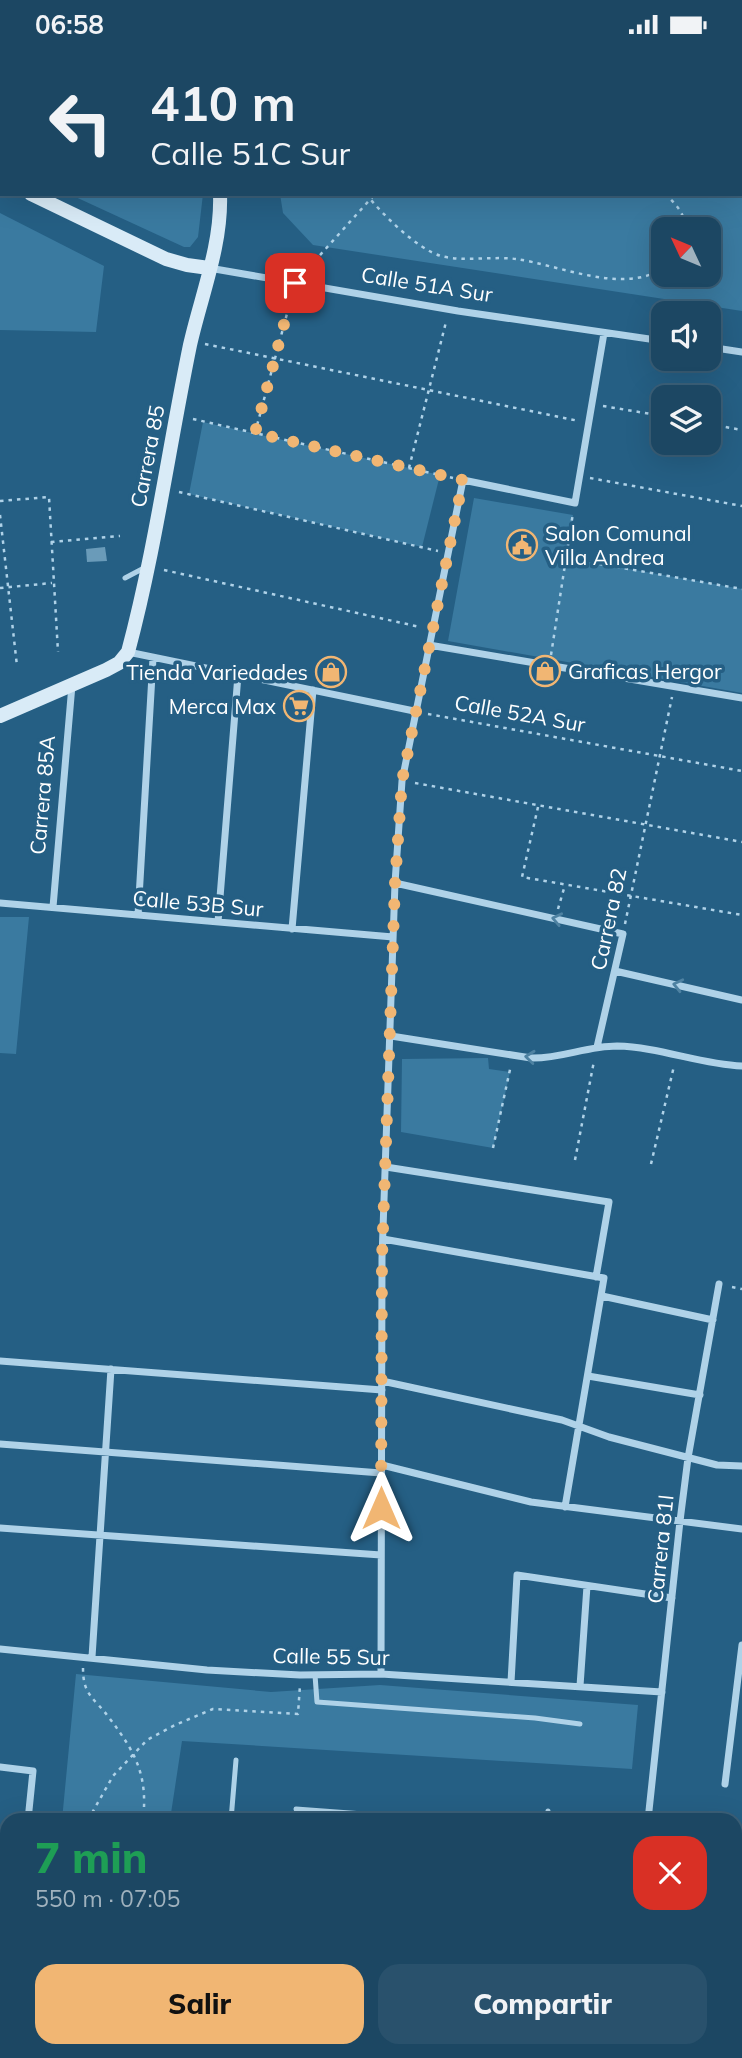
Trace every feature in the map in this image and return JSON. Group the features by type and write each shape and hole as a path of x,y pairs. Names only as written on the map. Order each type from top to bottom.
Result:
{"street":[{"name":"Calle 51A Sur","path":"35,196 166,259 187,265 450,310 651,339"},
{"path":"209,268 220,222 220,196"},
{"name":"Carrera 85","path":"128,652 191,341 209,268"},
{"path":"381,1674 383,1240 395,883 402,781 414,711 463,480 575,503 604,333"},
{"path":"721,349 742,352"},
{"path":"429,645 742,698"},
{"path":"0,716 119,663 128,652 414,711"},
{"path":"138,915 153,658"},
{"path":"218,922 238,675"},
{"name":"Carrera 85A","path":"53,907 72,685"},
{"path":"292,929 313,691"},
{"path":"395,883 623,934"},
{"name":"Calle 53B Sur","path":"0,903 393,937"},
{"name":"Carrera 82","path":"597,1047 623,934"},
{"path":"615,971 742,1000"},
{"path":"391,1036 543,1058 597,1047 632,1047 710,1063 742,1066"},
{"path":"386,1167 609,1202 600,1278 601,1296 565,1507"},
{"path":"383,1240 600,1278"},
{"name":"Carrera 81I","path":"649,1813 688,1458 719,1284"},
{"path":"601,1296 713,1320"},
{"path":"0,1361 382,1386 562,1420 688,1458 739,1467"},
{"path":"92,1657 111,1369"},
{"path":"588,1376 700,1395"},
{"path":"0,1444 381,1469 531,1502 742,1529"},
{"path":"0,1528 381,1555"},
{"path":"510,1682 517,1575 671,1598"},
{"path":"580,1686 587,1586"},
{"path":"725,1784 742,1645"},
{"name":"Calle 55 Sur","path":"0,1649 207,1669 300,1675 381,1674 662,1692"},
{"path":"0,1767 33,1771 29,1813"}],"lane":[{"path":"125,578 147,566"},
{"path":"316,1675 317,1702 535,1718 580,1724"},
{"path":"232,1813 236,1760"},
{"path":"296,1809 350,1813"}],"path":[{"path":"368,196 418,244 441,256 515,259 565,272 629,279 651,274"},
{"path":"255,433 295,283 373,196"},
{"path":"668,196 683,217"},
{"path":"409,468 450,310"},
{"path":"191,341 589,423"},
{"path":"592,404 651,414"},
{"path":"176,415 463,480"},
{"path":"721,426 742,430"},
{"path":"580,476 742,506"},
{"path":"163,488 448,554"},
{"path":"0,501 49,497 58,652"},
{"path":"549,664 575,503"},
{"path":"0,515 17,666"},
{"path":"51,542 120,536"},
{"path":"566,558 742,589"},
{"path":"147,566 432,629"},
{"path":"0,588 54,583"},
{"name":"Carrera 82","path":"623,934 675,686"},
{"name":"Calle 52A Sur","path":"414,711 742,771"},
{"path":"402,781 742,842"},
{"path":"538,806 522,877 742,915"},
{"path":"555,919 565,884"},
{"path":"575,1160 597,1047"},
{"path":"493,1147 513,1055"},
{"path":"651,1164 677,1056"},
{"path":"82,1656 83,1686 110,1718 134,1754 146,1794 145,1813"},
{"path":"92,1813 113,1776 147,1740 213,1709 298,1714 300,1675"}],"shaded area":[{"path":"73,196 203,196 198,237 190,247 184,247"},
{"path":"280,196 742,196 742,311 721,308 721,301 677,301 313,245 283,213"},
{"path":"0,213 104,266 96,332 0,330"},
{"path":"203,422 440,475 422,547 189,494"},
{"path":"474,498 573,515 567,558 742,589 742,693 448,641"},
{"path":"0,917 29,917 16,1054 0,1053"},
{"path":"488,1058 489,1069 510,1072 493,1148 401,1132 402,1059"},
{"path":"76,1674 271,1692 380,1685 638,1705 632,1769 182,1741 171,1813 63,1813"}],"building":[{"path":"105,547 107,561 87,562 86,549"}],"place":[{"name":"Salon Comunal Villa Andrea","path":"522,545"},
{"name":"Graficas Hergor","path":"545,671"},
{"name":"Tienda Variedades","path":"331,672"},
{"name":"Merca Max","path":"299,706"}],"route":[{"path":"295,283 255,433 463,480 414,711 402,781 395,883 382,1258 381,1508"}]}
